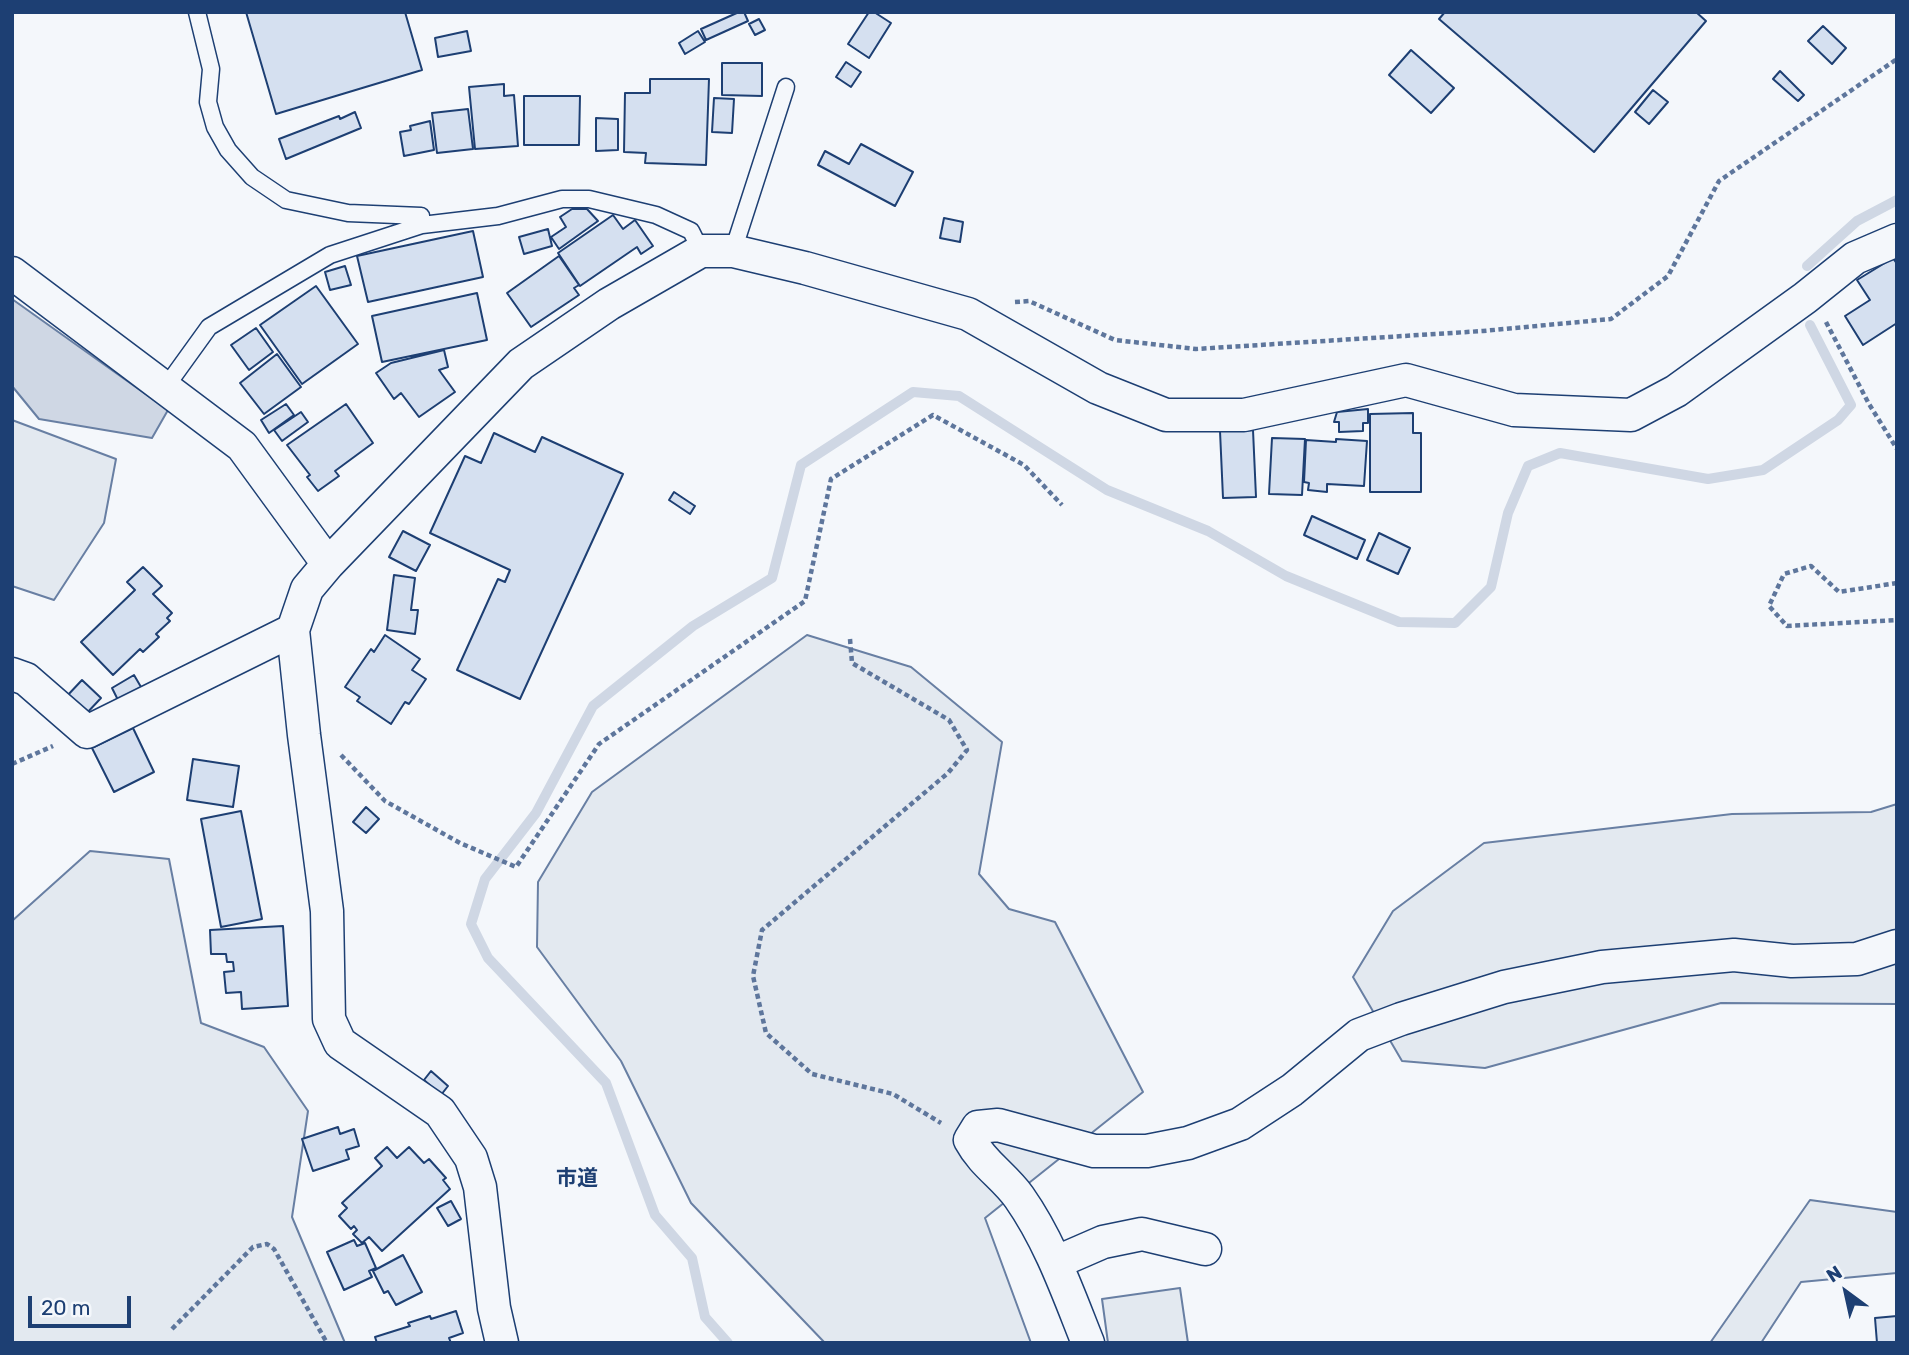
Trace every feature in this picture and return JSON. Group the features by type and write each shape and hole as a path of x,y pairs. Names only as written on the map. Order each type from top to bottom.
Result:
{"street":[{"path":"502,1343 494,1308 480,1187 471,1158 440,1112 340,1043 329,1019 327,911 293,629 307,589 328,564 521,365 609,304 701,251 733,251 805,268 968,314 1098,388 1166,415 1244,415 1406,380 1514,410 1632,415 1676,391 1855,258 1897,240"},
{"path":"12,273 242,446 328,564"},
{"path":"12,674 26,679 87,732 293,629"},
{"path":"1088,1343 1056,1262 1018,1196 979,1157 970,1140 978,1127 998,1125 1094,1151 1147,1151 1188,1143 1240,1124 1292,1090 1359,1035 1401,1018 1504,987 1602,967 1734,955 1792,961 1857,959 1897,946"},
{"path":"1056,1262 1103,1242 1142,1234 1205,1249"}],"lane":[{"path":"197,12 211,69 208,102 215,127 228,150 252,177 286,200 348,213 421,216 422,225"},
{"path":"733,251 786,87"},
{"path":"165,388 209,327 330,255 422,225 498,216 562,199 589,199 656,215 691,231 701,251"}],"path":[{"path":"968,314 979,305 1029,301 1115,340 1196,349 1483,331 1611,319 1668,276 1719,181 1897,59"},
{"path":"1811,293 1869,404 1897,449"},
{"path":"304,735 325,738 385,801 460,843 516,867 599,744 806,601 831,479 933,415 1024,465 1062,505"},
{"path":"1897,583 1839,592 1811,566 1784,574 1769,606 1787,626 1897,620"},
{"path":"850,639 852,663 949,720 967,750 948,773 762,930 753,976 766,1034 812,1074 893,1094 970,1140"},
{"path":"12,764 87,732"},
{"path":"172,1329 253,1247 267,1244 274,1249 327,1343"}],"shaded area":[{"path":"12,299 168,410 152,438 39,419 12,386"},
{"path":"12,420 116,459 104,523 54,600 12,586"},
{"path":"807,635 911,667 1002,742 979,874 1009,909 1055,922 1143,1092 985,1218 1031,1343 825,1343 691,1203 621,1061 537,947 538,882 592,792"},
{"path":"1897,804 1897,1004 1721,1003 1485,1068 1402,1061 1353,977 1393,911 1484,843 1732,814 1871,812"},
{"path":"90,851 169,859 201,1023 264,1047 308,1111 292,1217 345,1343 12,1343 12,921"},
{"path":"1810,1200 1897,1212 1897,1273 1801,1282 1761,1343 1710,1343"},
{"path":"1180,1288 1188,1343 1108,1343 1102,1299"}],"building":[{"path":"246,12 405,12 422,70 276,114"},
{"path":"744,12 748,21 706,40 701,29"},
{"path":"869,12 874,12 891,23 869,58 848,44"},
{"path":"1445,12 1696,12 1706,21 1594,152 1439,19"},
{"path":"759,19 765,30 755,35 749,24"},
{"path":"1823,26 1846,48 1832,64 1808,41"},
{"path":"467,31 471,51 438,57 435,38"},
{"path":"698,31 705,42 685,54 679,43"},
{"path":"1411,50 1454,88 1431,113 1389,75"},
{"path":"846,62 861,72 851,87 836,77"},
{"path":"722,63 762,63 762,96 722,95"},
{"path":"1780,71 1804,95 1798,101 1773,79"},
{"path":"650,79 709,79 706,165 645,163 646,153 624,152 625,93 650,93"},
{"path":"504,84 504,96 514,95 518,146 475,149 469,87"},
{"path":"1653,90 1668,102 1649,124 1635,112"},
{"path":"524,96 580,96 579,145 524,145"},
{"path":"714,98 734,99 732,133 712,132"},
{"path":"468,109 473,149 437,153 432,113"},
{"path":"355,112 361,128 286,159 279,139"},
{"path":"596,118 618,119 618,150 596,151"},
{"path":"430,121 434,150 404,156 400,132 411,130 410,126"},
{"path":"861,144 913,172 895,206 818,165 825,151 849,164"},
{"path":"572,209 587,209 598,221 559,249 551,237 566,227 560,217"},
{"path":"613,215 623,229 635,220 653,246 641,254 637,247 580,286 558,253"},
{"path":"944,218 963,222 960,242 940,238"},
{"path":"548,229 552,246 524,254 519,237"},
{"path":"473,231 483,277 368,302 357,256"},
{"path":"559,256 579,285 574,288 579,295 531,327 507,293"},
{"path":"1893,258 1897,264 1897,323 1863,345 1845,316 1870,300 1857,280"},
{"path":"345,266 351,285 330,290 325,272"},
{"path":"316,286 358,344 302,384 260,325"},
{"path":"477,293 487,340 382,362 372,316"},
{"path":"256,328 273,352 249,370 231,345"},
{"path":"444,350 448,367 439,370 455,392 419,417 401,393 394,399 376,373 391,363"},
{"path":"277,354 301,387 264,414 240,383"},
{"path":"286,404 294,415 269,433 261,420"},
{"path":"346,404 373,443 335,471 339,476 318,491 307,477 310,475 287,445"},
{"path":"1368,409 1368,423 1363,423 1363,431 1339,432 1339,422 1334,422 1337,412"},
{"path":"301,412 308,422 282,441 274,430"},
{"path":"1413,413 1413,433 1421,433 1421,492 1370,492 1370,414"},
{"path":"1253,430 1256,497 1223,498 1220,431"},
{"path":"494,433 535,452 542,437 623,474 520,699 457,670 498,579 505,582 510,570 430,533 465,456 481,463"},
{"path":"1272,438 1305,439 1302,495 1269,494"},
{"path":"1336,439 1367,441 1364,486 1327,484 1327,492 1308,490 1309,483 1304,482 1306,440 1336,442"},
{"path":"674,492 695,506 690,514 669,500"},
{"path":"1312,516 1365,540 1357,559 1304,535"},
{"path":"403,531 430,545 416,571 389,557"},
{"path":"1379,533 1410,548 1398,574 1367,560"},
{"path":"143,567 162,586 153,594 172,613 167,618 170,621 156,634 159,637 143,652 140,649 113,675 81,642 135,590 127,582"},
{"path":"394,575 415,578 411,610 418,610 415,634 387,630"},
{"path":"385,635 420,659 412,670 426,679 409,704 405,702 391,724 357,701 360,697 345,687 371,649 374,652"},
{"path":"134,675 141,687 118,700 112,688"},
{"path":"82,680 101,698 85,715 66,697"},
{"path":"133,728 154,772 114,792 92,748"},
{"path":"193,759 239,766 233,807 187,800"},
{"path":"366,807 379,819 366,833 353,822"},
{"path":"241,811 262,919 221,927 201,819"},
{"path":"283,926 288,1006 242,1009 241,992 226,993 224,972 234,971 233,962 227,962 226,954 211,954 210,930"},
{"path":"431,1071 448,1086 441,1095 424,1080"},
{"path":"338,1127 340,1134 354,1129 359,1146 346,1150 349,1159 313,1171 302,1139"},
{"path":"387,1147 397,1158 409,1147 424,1163 429,1159 446,1178 443,1180 450,1189 382,1251 369,1237 362,1243 353,1234 357,1230 354,1226 351,1229 339,1216 347,1208 342,1203 382,1166 375,1158"},
{"path":"451,1201 461,1219 448,1226 437,1208"},
{"path":"354,1240 357,1246 365,1243 376,1268 369,1271 372,1277 344,1290 327,1252"},
{"path":"403,1255 422,1292 396,1305 388,1291 384,1293 373,1271"},
{"path":"456,1311 463,1333 449,1338 451,1343 377,1343 375,1337 410,1326 408,1323"},
{"path":"1897,1316 1897,1343 1877,1343 1875,1318"}],"waterway":[{"path":"1807,266 1857,221 1897,200"},
{"path":"728,1343 705,1317 692,1258 655,1215 606,1083 488,958 471,924 485,879 536,813 593,706 693,626 772,578 801,465 913,392 959,396 1107,490 1208,531 1286,576 1399,622 1455,623 1491,587 1508,513 1528,466 1560,453 1708,479 1763,470 1838,420 1851,405 1810,325"}],"district":[{"name":"市道","path":"577,1179"}]}
